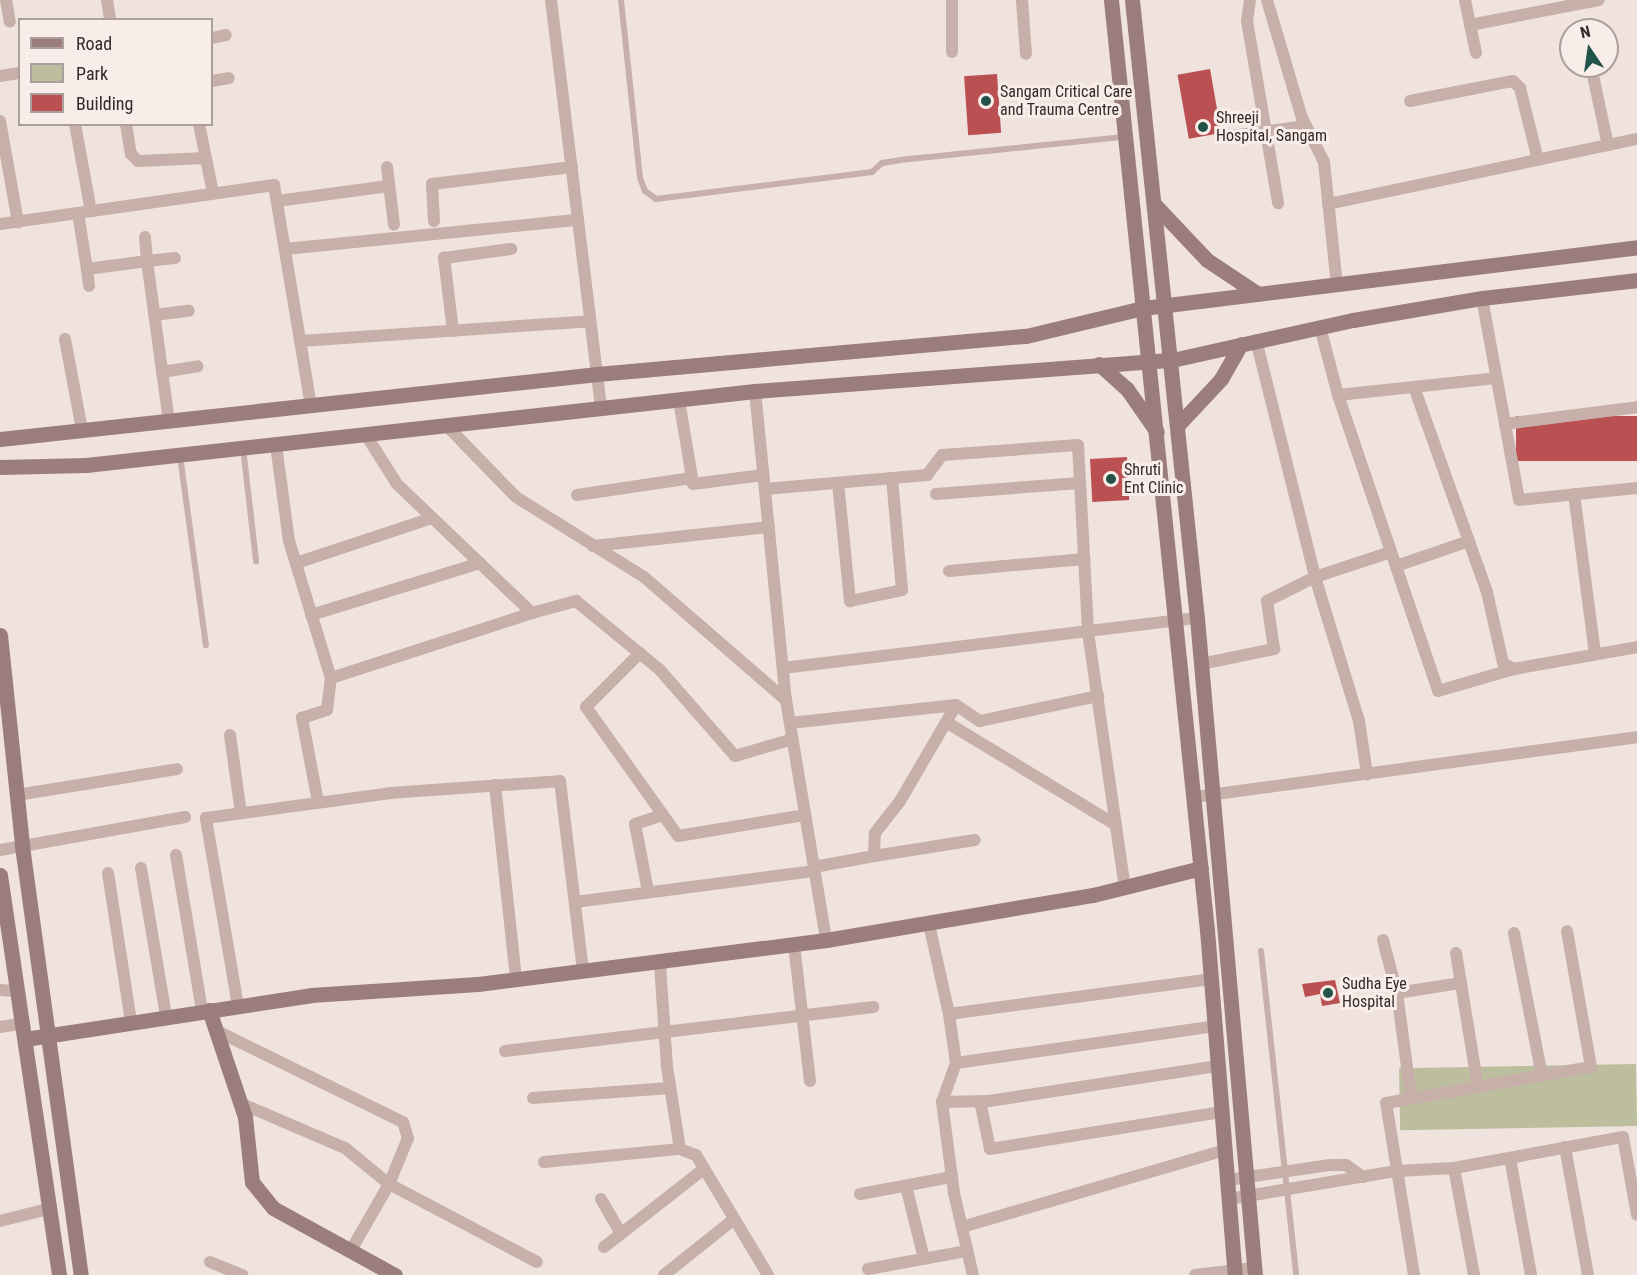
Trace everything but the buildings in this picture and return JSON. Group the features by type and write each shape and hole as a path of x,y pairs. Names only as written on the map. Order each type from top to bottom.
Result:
{"street":[{"path":"6,0 10,22"},
{"path":"108,0 110,18"},
{"path":"552,0 601,408"},
{"path":"952,0 952,52"},
{"path":"1022,0 1026,54"},
{"path":"1111,0 1201,868 1235,1273"},
{"path":"1132,0 1172,360 1197,618 1254,1272 1195,1275"},
{"path":"1250,0 1247,21 1278,204"},
{"path":"1267,0 1306,126 1324,162 1337,285"},
{"path":"1465,0 1476,53"},
{"path":"1470,25 1599,0"},
{"path":"213,38 226,35"},
{"path":"0,76 18,73"},
{"path":"213,81 229,78"},
{"path":"1594,78 1608,145"},
{"path":"1410,100 1513,81 1520,88 1538,160"},
{"path":"0,121 18,222"},
{"path":"75,126 91,211"},
{"path":"126,126 131,154 138,161 206,158"},
{"path":"199,126 213,193"},
{"path":"1232,136 1306,126"},
{"path":"1328,204 1637,139"},
{"path":"387,167 394,225"},
{"path":"434,221 432,184 572,167"},
{"path":"0,224 274,185 311,405"},
{"path":"277,201 389,186"},
{"path":"1154,204 1207,260 1258,294"},
{"path":"78,213 89,286"},
{"path":"285,249 578,220"},
{"path":"145,237 169,421"},
{"path":"0,439 597,374 1026,336 1143,308 1637,247"},
{"path":"453,331 444,258 511,249"},
{"path":"87,269 175,258"},
{"path":"0,467 86,465 755,391 1172,360 1320,327 1482,298 1637,280"},
{"path":"1482,298 1519,501 1637,488"},
{"path":"154,315 189,311"},
{"path":"300,341 590,321"},
{"path":"1320,327 1338,395 1438,692 1514,669 1637,647"},
{"path":"65,339 82,430"},
{"path":"1178,425 1221,379 1248,342"},
{"path":"1248,342 1359,721 1367,774"},
{"path":"1099,364 1127,389 1157,432"},
{"path":"162,372 198,366"},
{"path":"1338,395 1496,378"},
{"path":"1414,387 1487,591 1503,663 1514,669"},
{"path":"755,391 786,700 826,940"},
{"path":"679,400 693,484 763,475"},
{"path":"1505,424 1637,407"},
{"path":"446,425 516,497 644,578 786,700"},
{"path":"366,435 397,484 532,613"},
{"path":"276,444 296,563 331,678 327,710 302,718 318,802"},
{"path":"765,489 927,475 942,455 1078,445 1088,632 1125,888"},
{"path":"577,495 692,478"},
{"path":"838,483 850,601 902,590 892,478"},
{"path":"936,494 1080,483"},
{"path":"1574,494 1595,653"},
{"path":"296,563 432,518"},
{"path":"593,546 769,527"},
{"path":"1396,566 1469,541"},
{"path":"1201,664 1274,649 1268,601 1315,577 1391,552"},
{"path":"949,571 1084,559"},
{"path":"311,615 480,563"},
{"path":"331,678 576,601 640,653 707,719 735,756 793,739"},
{"path":"783,668 1197,618"},
{"path":"0,635 22,846 52,1035 81,1275"},
{"path":"640,653 586,707 678,836 805,815"},
{"path":"790,723 956,705 980,721 1098,696"},
{"path":"874,856 875,833 900,801 956,705"},
{"path":"946,722 1116,825"},
{"path":"230,735 241,813"},
{"path":"1194,797 1637,737"},
{"path":"17,795 177,769"},
{"path":"238,1006 206,818 318,802 560,781 583,972"},
{"path":"495,785 516,979"},
{"path":"648,891 635,824 663,814"},
{"path":"0,850 185,817"},
{"path":"574,902 814,869 874,856 975,840"},
{"path":"176,855 205,1011 217,1030 240,1103 252,1182 273,1208 394,1275"},
{"path":"141,868 166,1016"},
{"path":"25,1039 238,1006 583,972 794,945 929,924 1125,888 1201,868"},
{"path":"108,873 130,1021"},
{"path":"0,875 7,990 24,1023 48,1209 59,1275"},
{"path":"929,924 950,1014 956,1063 942,1102 952,1177 973,1275"},
{"path":"1414,1275 1386,1102 1591,1067 1567,931"},
{"path":"1514,933 1542,1076"},
{"path":"1383,940 1397,993 1411,1096"},
{"path":"794,945 800,1016 810,1081"},
{"path":"1456,953 1478,1087"},
{"path":"660,963 670,1088 680,1149"},
{"path":"950,1014 1211,979"},
{"path":"1397,993 1461,982"},
{"path":"505,1051 665,1030 873,1007"},
{"path":"0,1027 24,1023"},
{"path":"956,1063 1215,1026"},
{"path":"217,1030 407,1126 408,1138 389,1184 351,1250"},
{"path":"942,1102 980,1101 1218,1066"},
{"path":"533,1098 670,1088"},
{"path":"980,1101 990,1149 1222,1112"},
{"path":"240,1103 345,1148 389,1184 537,1262"},
{"path":"1229,1199 1397,1171 1454,1168 1623,1137 1637,1215"},
{"path":"1565,1148 1588,1275"},
{"path":"544,1162 680,1149 696,1155 762,1273"},
{"path":"962,1227 1225,1150"},
{"path":"1510,1158 1531,1275"},
{"path":"1228,1180 1346,1165 1363,1177"},
{"path":"1454,1168 1474,1275"},
{"path":"604,1247 704,1169"},
{"path":"860,1194 952,1177"},
{"path":"906,1186 924,1259"},
{"path":"601,1199 621,1233"},
{"path":"0,1221 48,1209"},
{"path":"663,1275 734,1220"},
{"path":"868,1269 967,1251"},
{"path":"210,1262 242,1275"}],"lane":[{"path":"621,0 640,178 656,200 872,172 882,163 900,160 1125,137"},
{"path":"243,447 256,561"},
{"path":"179,453 206,645"},
{"path":"1261,951 1296,1275"}],"green space":[{"path":"1636,1064 1637,1126 1400,1130 1399,1068"}],"place":[{"name":"Sangam Critical Care and Trauma Centre","path":"986,101"},
{"name":"Shreeji Hospital, Sangam","path":"1203,127"},
{"name":"Shruti Ent Clinic","path":"1111,479"},
{"name":"Sudha Eye Hospital","path":"1328,993"}]}
